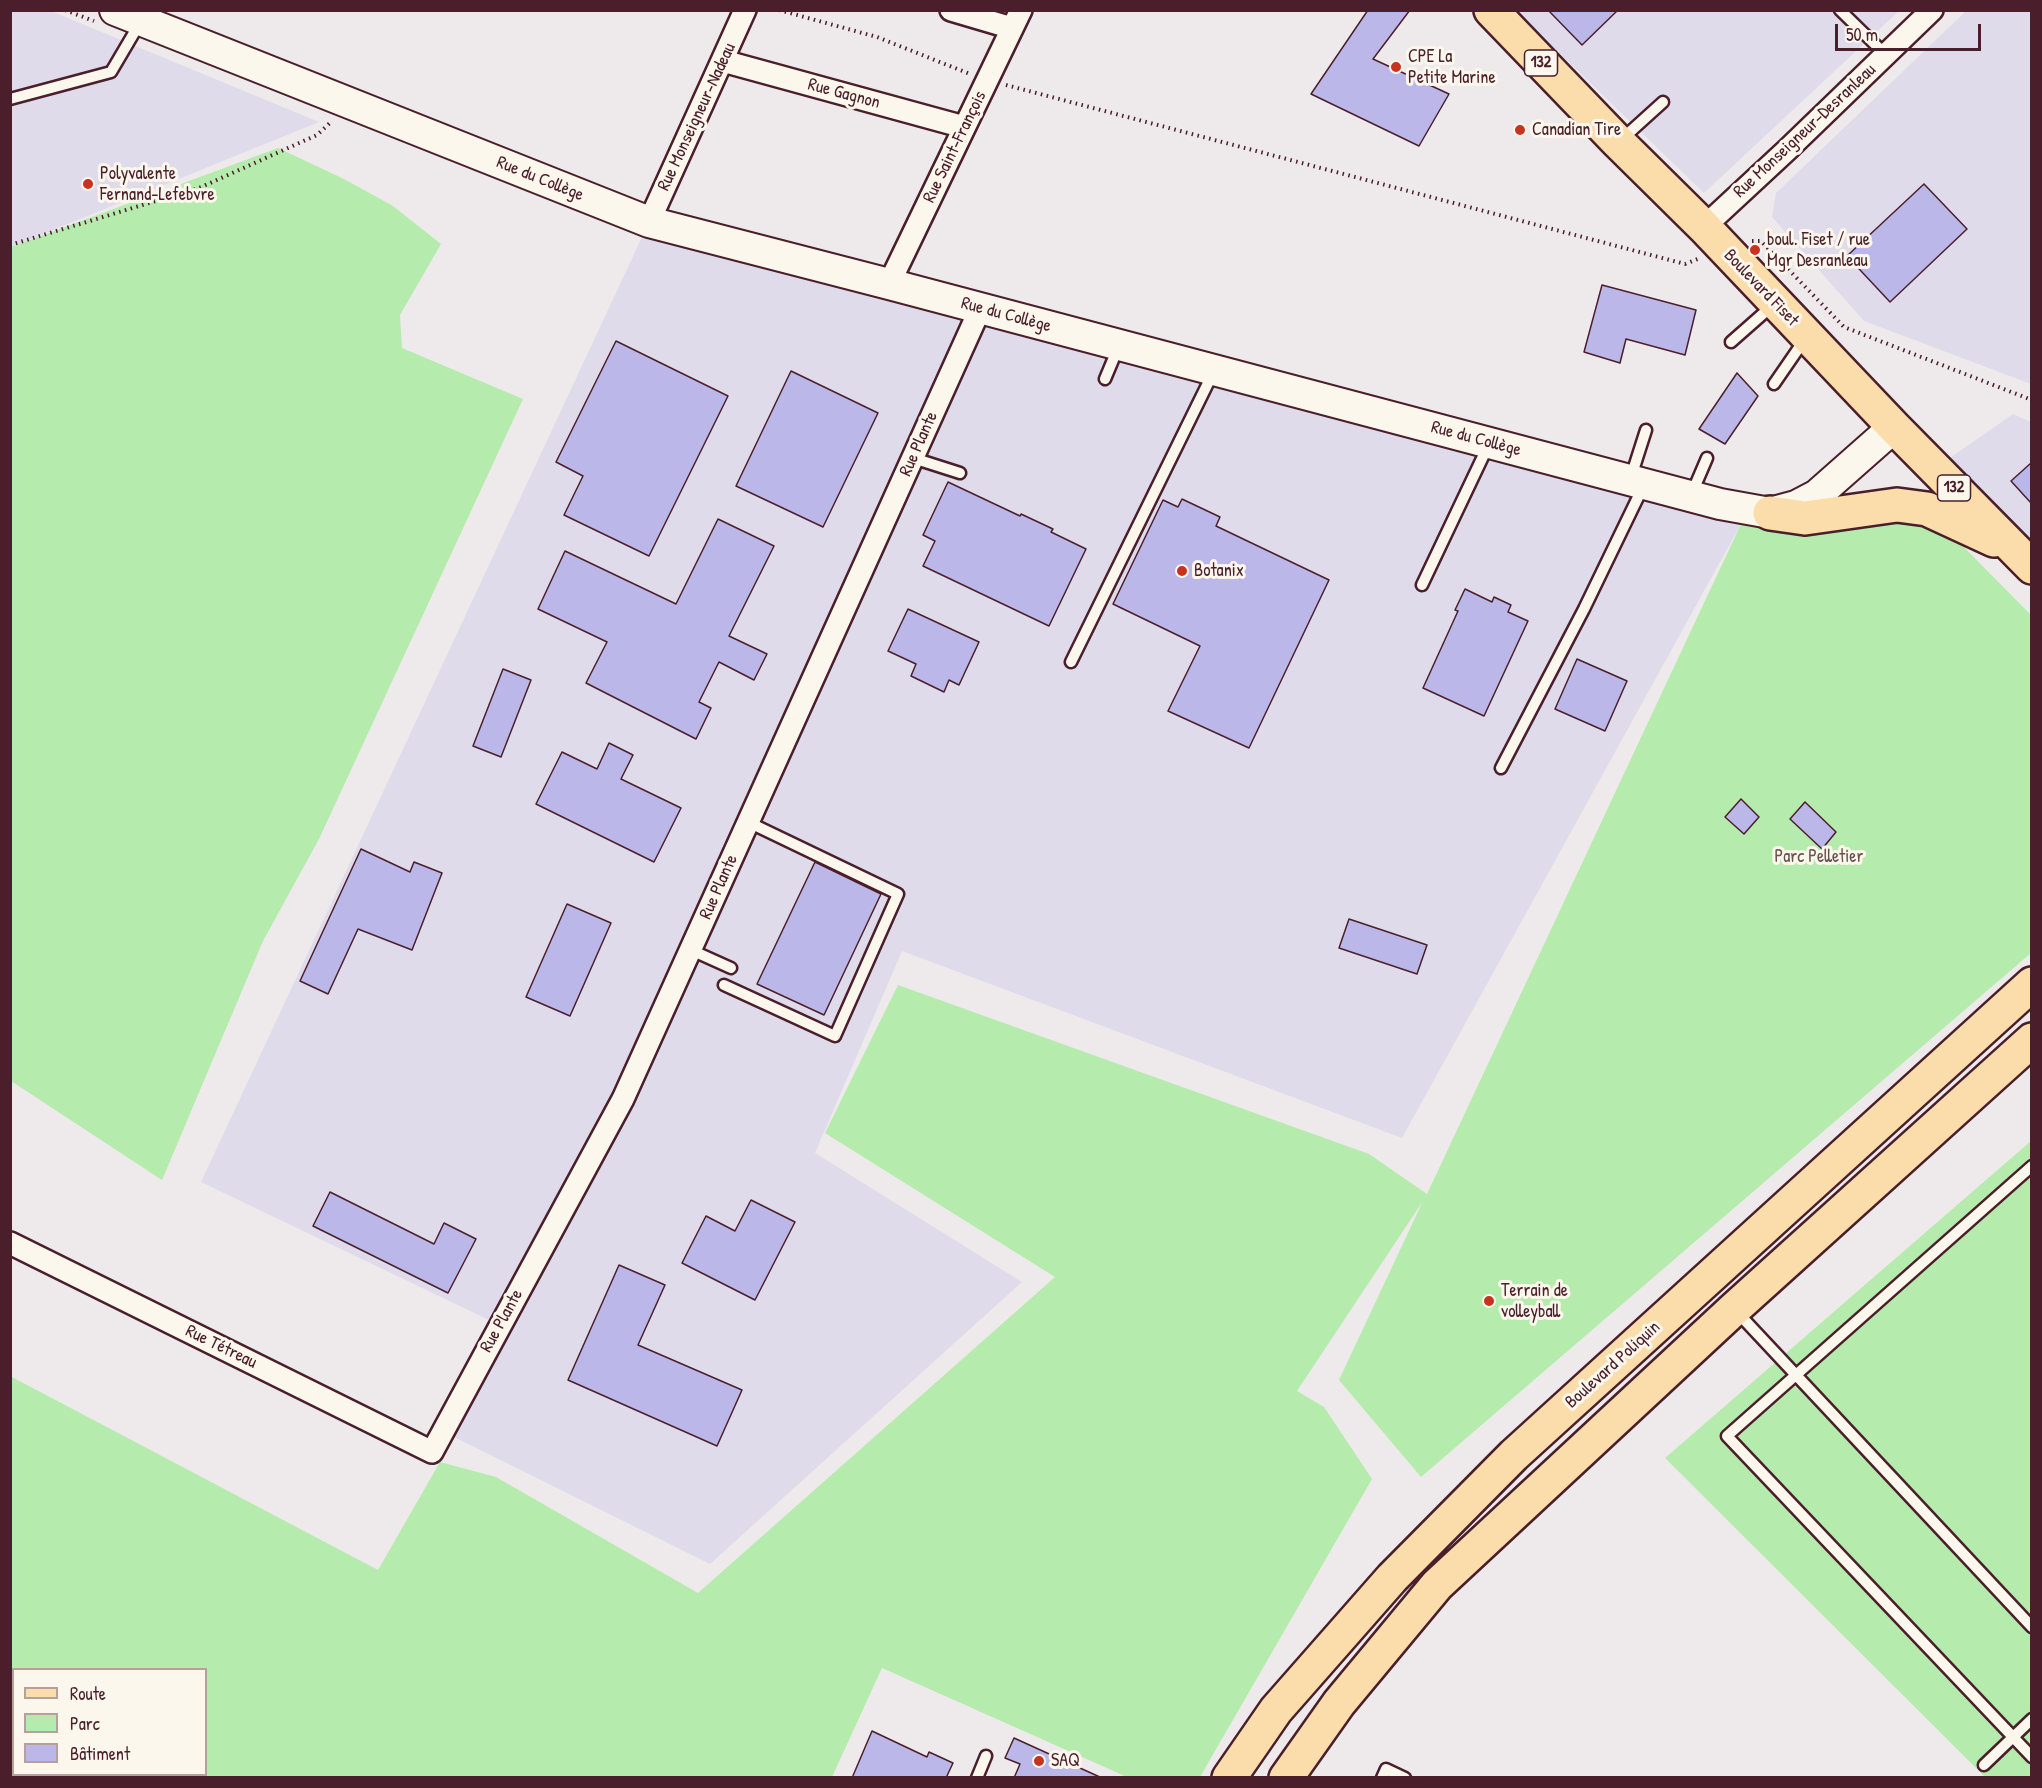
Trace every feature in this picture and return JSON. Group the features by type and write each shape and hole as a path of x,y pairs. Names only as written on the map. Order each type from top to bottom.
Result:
{"main road":[{"name":"Boulevard Fiset","path":"1491,10 1713,237 1894,427 2023,557"},
{"path":"1770,513 1805,518 1897,505 1928,508 2023,557"},
{"name":"Boulevard Poliquin","path":"1229,1778 1276,1710 1384,1587 1514,1455 2031,984"},
{"path":"1286,1778 1339,1703 1437,1585 1734,1309 2031,1040"}],"street":[{"name":"Rue Monseigneur-Nadeau","path":"649,222 745,10"},
{"path":"951,10 1017,20"},
{"name":"Rue Monseigneur-Desranleau","path":"1713,237 1886,55 1932,10"},
{"name":"Rue du Collège","path":"128,16 649,222 1691,496 1770,513 1796,506 1817,495 1894,427"},
{"name":"Rue Saint-François","path":"889,284 1017,20"},
{"name":"Rue Gagnon","path":"723,62 964,128"},
{"name":"Rue Plante","path":"432,1452 623,1099 981,309"},
{"name":"Rue Tétreau","path":"10,1243 432,1452"}],"lane":[{"path":"1840,10 1886,55"},
{"path":"10,99 111,72 128,16"},
{"path":"1618,142 1663,102"},
{"path":"1731,342 1776,303"},
{"path":"1774,384 1807,336"},
{"path":"1105,380 1119,345"},
{"path":"1071,662 1214,370"},
{"path":"1501,768 1584,609 1637,482 1646,430"},
{"path":"1422,585 1490,443"},
{"path":"913,458 960,473"},
{"path":"1691,496 1707,458"},
{"path":"724,985 835,1036 898,894 748,822"},
{"path":"691,950 731,968"},
{"path":"2031,1166 1727,1436 2031,1757"},
{"path":"1734,1309 2031,1627"},
{"path":"1984,1765 2031,1719"},
{"path":"976,1778 986,1756"},
{"path":"1382,1778 1386,1769 1405,1778"}],"path":[{"path":"779,10 877,37 987,81 1685,264 1713,237 1761,241 1844,327 2031,400"},
{"path":"10,244 199,188 317,135 337,116"}],"shaded area":[{"name":"Polyvalente Fernand-Lefebvre","path":"11,11 51,11 319,122 11,247"},
{"path":"1516,11 1899,11 1704,193"},
{"path":"1966,11 2031,11 2031,384 1864,321 1772,217 1776,193"},
{"path":"649,222 1741,524 1402,1138 902,951 815,1153 1022,1282 710,1564 438,1429 491,1321 201,1182"},
{"path":"2013,414 2031,422 2031,553 1944,462"}],"green space":[{"path":"278,148 344,179 393,206 441,244 400,315 402,348 523,399 319,839 263,941 162,1180 11,1081 11,247"},
{"name":"Parc Pelletier","path":"1936,519 2031,615 2031,953 1421,1477 1339,1380 1423,1201 1297,1391 1324,1407 1372,1479 1200,1777 1127,1777 882,1668 832,1777 11,1777 10,1376 378,1570 440,1462 496,1477 698,1593 1055,1277 825,1133 898,985 1369,1154 1427,1194 1741,524"},
{"path":"2031,1141 2031,1777 1985,1777 1665,1458"}],"building":[{"path":"1368,10 1410,10 1373,59 1449,94 1419,146 1311,94"},
{"path":"1548,10 1618,10 1582,45"},
{"path":"1924,184 1967,229 1890,302 1847,256"},
{"path":"1602,285 1696,310 1685,355 1626,339 1620,363 1584,352"},
{"path":"616,341 728,396 649,556 564,515 583,476 556,462"},
{"path":"791,371 878,413 823,527 736,486"},
{"path":"1737,373 1758,396 1725,444 1699,429"},
{"path":"2031,463 2031,503 2011,481"},
{"path":"948,482 1053,529 1051,532 1086,549 1049,626 923,566 935,541 923,535"},
{"path":"1182,499 1220,517 1216,526 1329,580 1249,748 1168,711 1200,646 1113,604 1163,500 1178,507"},
{"path":"718,519 774,546 729,636 767,654 754,680 719,662 699,702 711,708 696,739 586,683 607,642 538,609 565,551 676,604"},
{"path":"1465,589 1492,602 1494,597 1511,605 1508,612 1528,621 1484,716 1423,688 1458,611 1455,610"},
{"path":"908,609 979,642 959,685 949,680 944,692 911,676 916,664 888,651"},
{"path":"1577,659 1627,681 1605,731 1555,709"},
{"path":"503,669 531,680 501,757 473,746"},
{"path":"609,743 633,755 621,779 681,808 654,862 536,804 562,752 597,769"},
{"path":"1741,799 1759,817 1744,834 1725,817"},
{"path":"1805,802 1836,832 1822,849 1790,819"},
{"path":"361,849 410,872 414,862 442,873 412,950 358,929 328,994 300,981"},
{"path":"815,862 881,894 824,1015 757,984"},
{"path":"567,904 611,923 570,1016 526,997"},
{"path":"1349,919 1427,945 1417,974 1339,948"},
{"path":"330,1192 434,1244 444,1223 476,1239 448,1293 313,1226"},
{"path":"751,1200 795,1222 755,1300 682,1263 706,1216 735,1231"},
{"path":"619,1265 665,1285 638,1345 742,1390 717,1446 568,1380"},
{"path":"872,1731 927,1757 929,1752 953,1763 946,1778 852,1778"},
{"name":"SAQ","path":"1014,1738 1102,1778 1014,1778 1020,1764 1005,1758"}],"place":[{"name":"CPE La Petite Marine","path":"1396,67"},
{"name":"Canadian Tire","path":"1520,130"},
{"name":"Polyvalente Fernand-Lefebvre","path":"88,184"},
{"name":"boul. Fiset / rue Mgr Desranleau","path":"1755,250"},
{"name":"Botanix","path":"1182,571"},
{"name":"Terrain de volleyball","path":"1489,1301"},
{"name":"SAQ","path":"1039,1761"}]}
